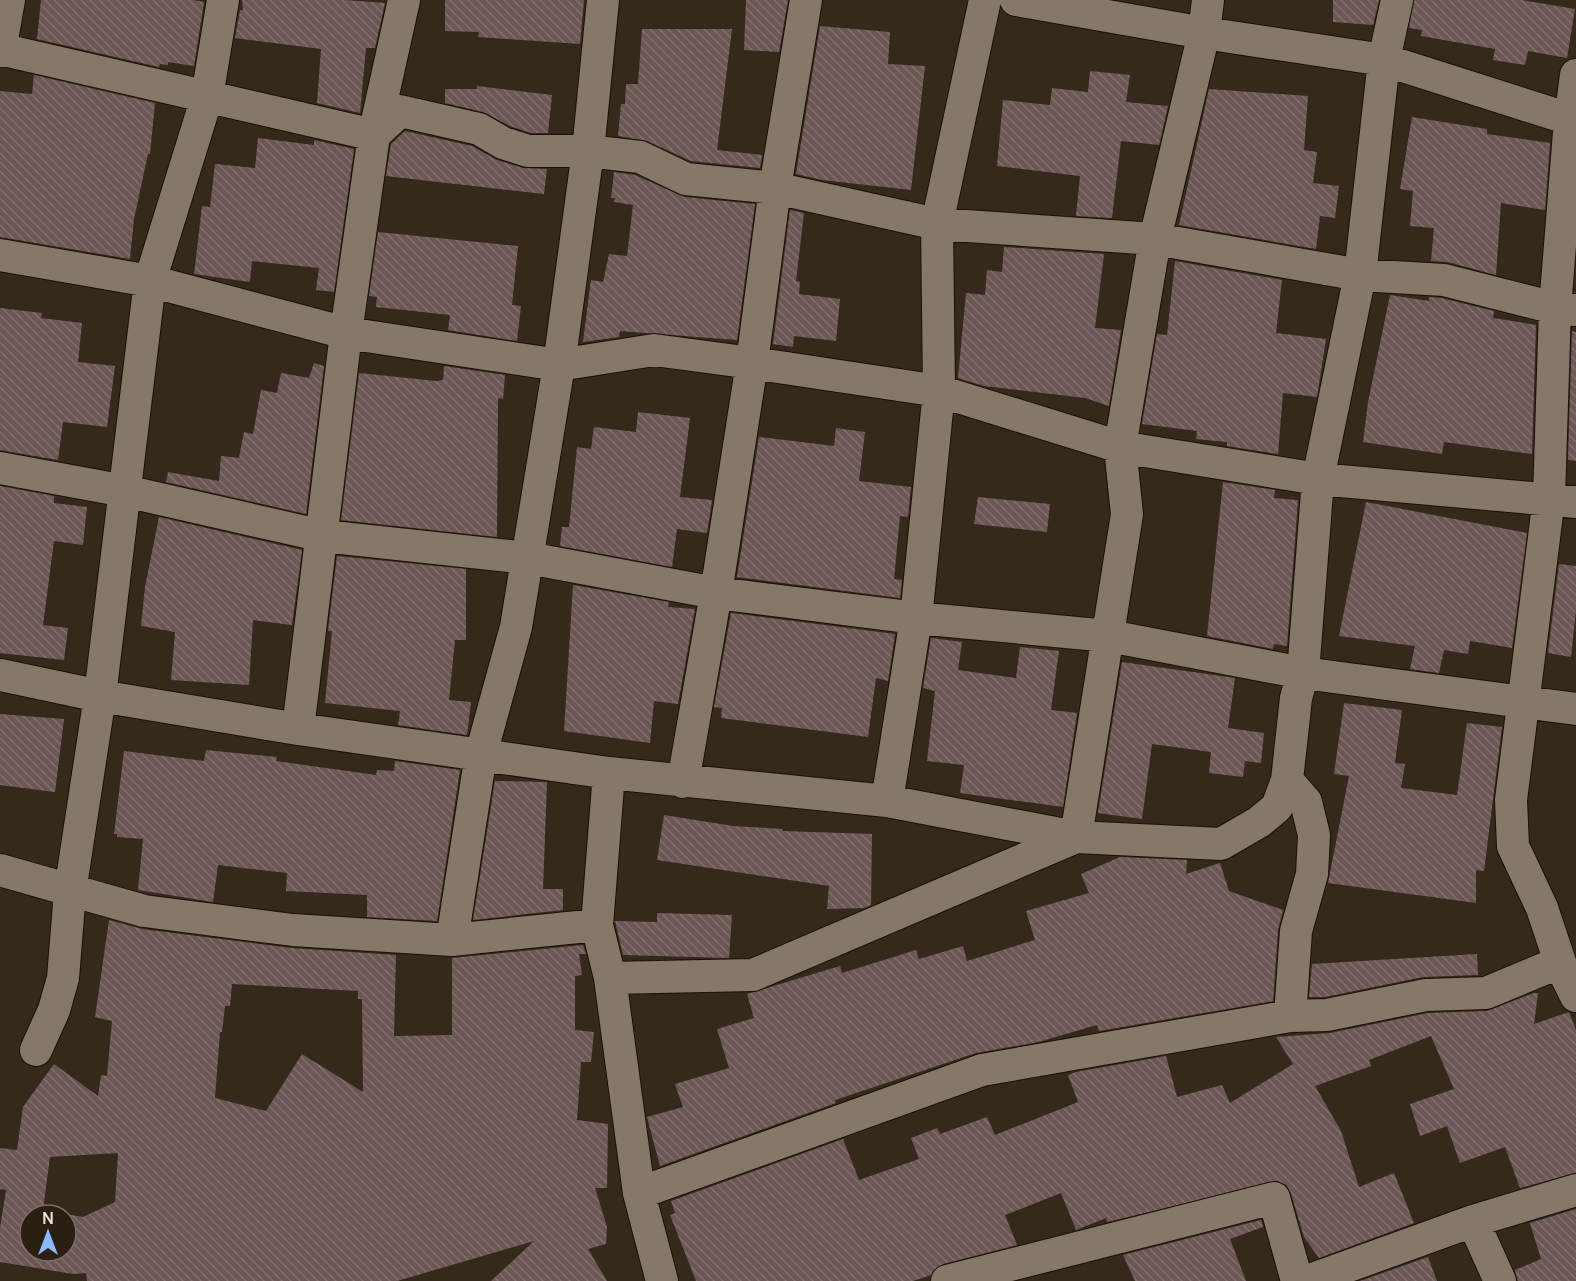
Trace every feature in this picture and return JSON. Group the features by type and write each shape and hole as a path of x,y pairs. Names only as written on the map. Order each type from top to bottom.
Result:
{"street":[{"path":"9,0 0,49 374,135"},
{"path":"36,1050 54,1010 63,978 70,892 100,696 150,281 207,97 223,0"},
{"path":"298,729 346,333 374,135 404,0"},
{"path":"452,940 481,754 516,627 528,558 559,365 588,151 603,0"},
{"path":"683,782 716,592 752,363 775,188 806,0"},
{"path":"887,801 916,618 939,391 937,225 985,0"},
{"path":"1016,0 1204,33 1384,60 1573,120"},
{"path":"1076,837 1109,636 1126,514 1120,447 1155,239 1204,33 1208,0"},
{"path":"0,675 100,696 298,729 683,782 887,801 1076,837 1221,844 1259,822 1277,807 1287,780 1296,698 1303,673 1318,479 1360,275 1384,60 1396,0"},
{"path":"1576,75 1566,309 1562,500 1523,703 1511,800 1514,846 1542,908 1562,968 1576,996"},
{"path":"374,135 400,111 479,129 503,143 528,151 588,151 640,157 686,179 775,188 937,225 1155,239 1360,275 1444,280 1566,309"},
{"path":"0,255 150,281 346,333 559,365 654,350 752,363 939,391 1120,447 1318,479 1562,500"},
{"path":"0,468 125,491 323,536 528,558 716,592 916,618 1109,636 1303,673 1576,710"},
{"path":"609,772 597,925 610,978 639,1193 662,1281"},
{"path":"1287,780 1306,802 1314,835 1312,874 1296,931 1290,1016"},
{"path":"610,978 753,975 1076,837"},
{"path":"0,870 70,892 144,911 293,930 452,940 597,925"},
{"path":"639,1193 982,1070 1290,1016 1327,1015 1426,995 1486,993 1546,968 1562,968"},
{"path":"1307,1281 1473,1221 1576,1190"},
{"path":"947,1281 1274,1198 1297,1281"},
{"path":"1473,1221 1500,1281"}],"building":[{"path":"41,0 193,0 204,2 194,66 168,62 168,65 160,64 159,67 37,39"},
{"path":"242,0 345,0 385,3 375,48 366,48 360,113 317,103 321,49 235,38 240,10 243,10"},
{"path":"445,0 584,0 580,44 478,37 479,32 445,31"},
{"path":"746,0 788,0 779,52 744,50"},
{"path":"1333,0 1379,0 1373,25 1333,22"},
{"path":"1414,0 1521,0 1575,9 1567,58 1528,51 1525,65 1493,60 1495,49 1421,36 1422,30 1409,28"},
{"path":"820,26 890,32 888,64 925,66 911,190 822,180 796,174"},
{"path":"642,29 732,29 717,150 762,155 760,168 691,161 647,141 618,136 621,104 625,104 626,84 638,84"},
{"path":"1090,71 1130,75 1126,102 1168,106 1159,145 1121,141 1112,218 1076,216 1080,176 997,166 1003,100 1050,105 1052,88 1088,92"},
{"path":"34,75 155,103 150,154 148,154 134,219 130,259 0,237 0,91 32,94"},
{"path":"477,86 552,95 548,133 531,133 510,126 483,112 445,103 445,89 477,89"},
{"path":"1209,89 1308,96 1304,150 1317,152 1313,183 1339,186 1335,218 1320,216 1316,249 1179,225"},
{"path":"1412,117 1487,129 1487,134 1550,143 1545,210 1501,203 1496,275 1448,262 1431,261 1434,228 1410,226 1413,191 1400,189"},
{"path":"405,131 472,146 497,160 523,168 547,169 544,194 386,176 391,144"},
{"path":"258,138 314,145 314,140 354,149 334,292 316,290 319,268 252,261 250,282 194,274 202,206 210,207 215,164 255,168"},
{"path":"614,172 635,175 684,197 755,204 737,340 620,331 619,337 583,342 591,280 603,282 609,254 627,256 633,205 614,202 615,198 611,198"},
{"path":"790,210 804,213 796,281 800,282 799,294 840,299 836,341 794,336 793,347 773,344"},
{"path":"378,232 518,246 512,305 521,306 517,341 448,330 450,315 376,307 377,297 369,296"},
{"path":"1004,247 1104,254 1095,328 1121,330 1109,406 1085,398 984,386 958,378 966,293 985,295 987,270 1002,272"},
{"path":"1175,261 1282,280 1276,333 1326,339 1317,397 1283,393 1278,454 1227,446 1227,442 1196,439 1197,431 1142,424 1157,334 1167,335"},
{"path":"1390,295 1429,301 1429,297 1441,298 1494,311 1493,318 1536,325 1532,454 1444,442 1442,454 1363,442 1368,402"},
{"path":"0,308 42,313 41,318 82,323 78,362 115,366 107,427 63,422 58,460 0,450"},
{"path":"1572,331 1576,332 1576,461 1568,460"},
{"path":"314,363 324,366 306,514 166,482 168,472 219,481 221,456 239,458 244,432 253,434 261,390 277,393 281,373 309,378"},
{"path":"444,366 505,375 503,399 498,398 497,537 341,520 359,373 436,381 443,380"},
{"path":"638,412 690,418 680,497 712,500 707,533 677,529 672,567 560,546 562,527 569,527 577,447 591,449 594,427 636,432"},
{"path":"836,428 865,432 859,481 911,487 908,517 900,516 894,579 902,580 900,598 737,577 759,437 834,446"},
{"path":"1223,482 1275,490 1274,498 1298,500 1287,646 1274,644 1273,649 1207,636"},
{"path":"0,486 54,496 54,503 87,507 83,545 54,541 43,625 68,628 64,660 0,653"},
{"path":"978,497 1050,504 1047,532 974,524"},
{"path":"1366,502 1527,533 1512,648 1470,641 1468,654 1444,650 1439,673 1410,669 1415,646 1339,636"},
{"path":"159,517 302,550 292,625 253,620 249,685 171,680 175,632 141,626 145,587"},
{"path":"337,556 466,569 466,640 455,640 449,700 471,702 467,735 398,725 400,711 325,703 332,631 328,631"},
{"path":"1559,564 1576,566 1576,610 1571,657 1548,653"},
{"path":"573,585 669,602 668,607 695,609 678,704 654,701 650,743 564,731"},
{"path":"731,613 895,634 888,681 876,678 868,737 721,718 722,708 714,707"},
{"path":"931,638 962,642 958,670 1016,678 1020,647 1059,651 1051,710 1077,713 1063,807 960,793 964,765 927,761 935,691 923,688"},
{"path":"1122,662 1235,678 1228,728 1264,733 1261,763 1245,761 1243,777 1209,773 1211,752 1152,744 1142,819 1098,813"},
{"path":"1344,703 1402,710 1395,763 1405,764 1401,788 1457,795 1467,723 1502,727 1484,871 1476,870 1476,903 1328,883 1349,776 1334,774"},
{"path":"0,714 64,719 55,792 0,785"},
{"path":"206,750 277,757 276,761 376,775 377,770 394,771 395,761 460,770 437,921 367,917 367,895 286,891 287,873 218,865 213,902 138,890 143,839 117,837 117,834 114,834 124,751 204,761"},
{"path":"495,781 547,782 543,889 563,889 563,910 473,920"},
{"path":"664,815 733,826 783,829 783,831 872,834 871,905 864,908 827,909 829,886 657,860"},
{"path":"1120,857 1187,860 1186,874 1220,863 1229,891 1283,910 1278,930 1273,1001 1099,1031 1097,1025 1038,1042 976,1053 835,1100 836,1103 660,1166 647,1117 683,1107 675,1084 729,1068 717,1029 754,1018 747,994 840,966 842,973 916,950 919,959 963,946 967,961 1035,940 1026,911 1089,893 1081,874"},
{"path":"657,913 732,915 729,958 623,955 615,921 657,922"},
{"path":"109,920 142,929 291,948 396,955 394,1036 452,1035 452,958 583,945 586,954 579,954 582,975 575,976 575,1030 594,1032 591,1062 581,1062 577,1120 608,1124 607,1188 595,1188 607,1227 606,1244 588,1249 607,1281 491,1281 534,1241 397,1281 87,1281 86,1273 73,1274 0,1262 0,1228 6,1190 0,1189 0,1148 17,1150 23,1107 54,1064 98,1096 101,1075 107,1076 112,1021 95,1017","holes":["232,984 358,991 358,999 362,999 363,1092 302,1054 266,1111 215,1098 220,1032 222,1032 225,1006 230,1006"]},
{"path":"1477,954 1478,975 1423,977 1325,997 1309,997 1312,964"},
{"path":"1538,993 1534,1024 1569,1012 1576,1030 1576,1173 1520,1188 1505,1147 1460,1163 1447,1126 1420,1136 1410,1104 1454,1089 1431,1036 1369,1060 1371,1066 1315,1086 1341,1131 1359,1187 1394,1173 1414,1223 1319,1258 1304,1237 1291,1193 1286,1185 1278,1181 1107,1222 1106,1218 1076,1230 1061,1193 1005,1215 1017,1245 943,1264 931,1275 913,1281 696,1281 670,1215 675,1213 671,1201 843,1139 859,1180 919,1159 911,1138 937,1128 940,1134 987,1117 995,1135 1078,1102 1068,1075 1076,1072 1166,1056 1177,1097 1222,1085 1230,1103 1293,1064 1276,1037 1330,1033 1428,1013 1487,1011"},
{"path":"1576,1209 1576,1281 1518,1281 1515,1270 1541,1259 1530,1223"},
{"path":"1261,1220 1263,1227 1230,1239 1246,1281 1135,1281 1123,1255"},
{"path":"1428,1257 1437,1281 1360,1281"}]}
